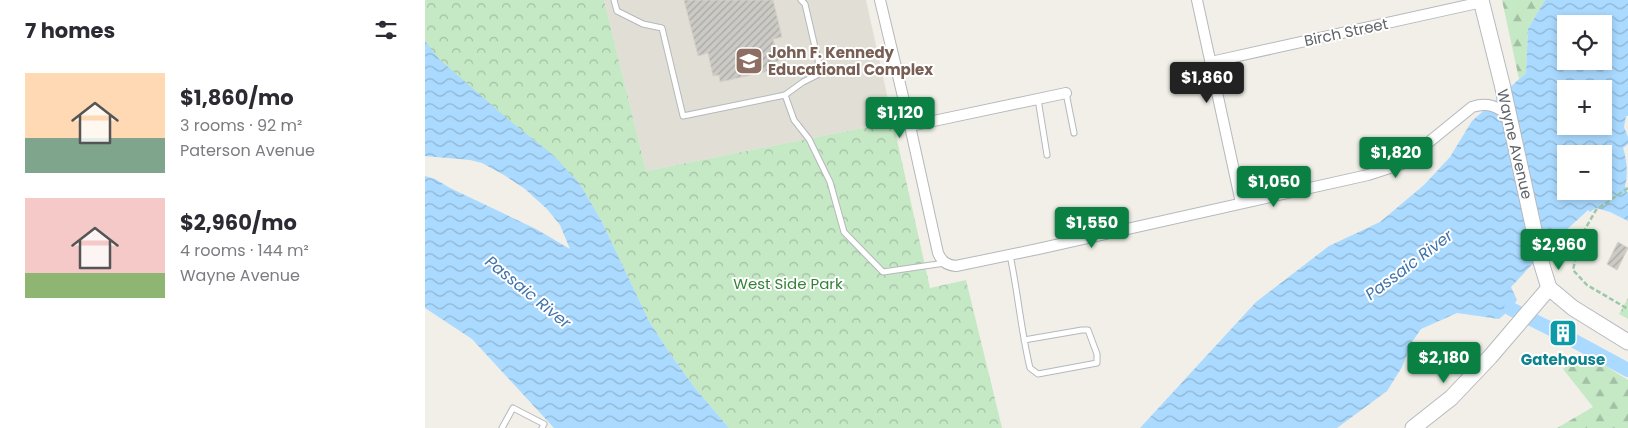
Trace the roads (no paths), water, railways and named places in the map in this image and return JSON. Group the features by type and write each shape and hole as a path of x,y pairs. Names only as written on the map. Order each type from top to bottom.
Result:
{"main road":[{"name":"Wayne Avenue","path":"1481,1 1502,84 1541,262 1549,288"},
{"path":"1413,428 1451,398 1490,357 1549,288 1573,308 1628,342"}],"street":[{"path":"880,0 938,253 945,263 956,266 1368,175 1401,164 1472,107 1481,104 1493,105 1509,116"},
{"path":"1197,0 1241,203"},
{"name":"Birch Street","path":"1211,62 1481,1"},
{"path":"910,126 1066,93"}],"lane":[{"path":"614,0 617,11 643,24 662,28 683,116 785,95 803,82 821,73 805,4 801,0"},
{"path":"1066,93 1074,133"},
{"path":"785,95 794,120 809,139 830,182 844,232 883,272 945,263"},
{"path":"1038,99 1047,155"},
{"path":"1010,255 1024,340 1030,368 1038,374 1097,363 1097,354 1088,330 1024,340"},
{"path":"502,428 513,408 544,424 542,428"}],"water":[{"name":"Passaic River","path":"1545,0 1628,0 1628,116 1626,116 1624,127 1628,137 1628,144 1623,148 1627,167 1625,186 1628,194 1628,221 1610,212 1596,208 1590,212 1588,210 1554,241 1511,287 1517,300 1511,309 1499,319 1457,313 1421,329 1412,342 1402,367 1387,391 1337,428 1140,428 1256,302 1329,246 1380,222 1424,185 1450,157 1472,121 1526,73 1528,29"},
{"name":"Passaic River","path":"425,41 439,59 510,121 553,155 580,184 601,220 649,321 695,388 729,428 554,428 472,339 425,308 425,176 435,179 536,229 570,249 560,225 547,209 525,189 504,175 482,163 470,160 425,156"}],"waterway":[{"path":"1511,309 1628,370"}],"place":[{"name":"John F. Kennedy Educational Complex","path":"749,61"},
{"name":"Gatehouse","path":"1563,333"}],"park label":[{"name":"West Side Park","path":"788,283"}]}
